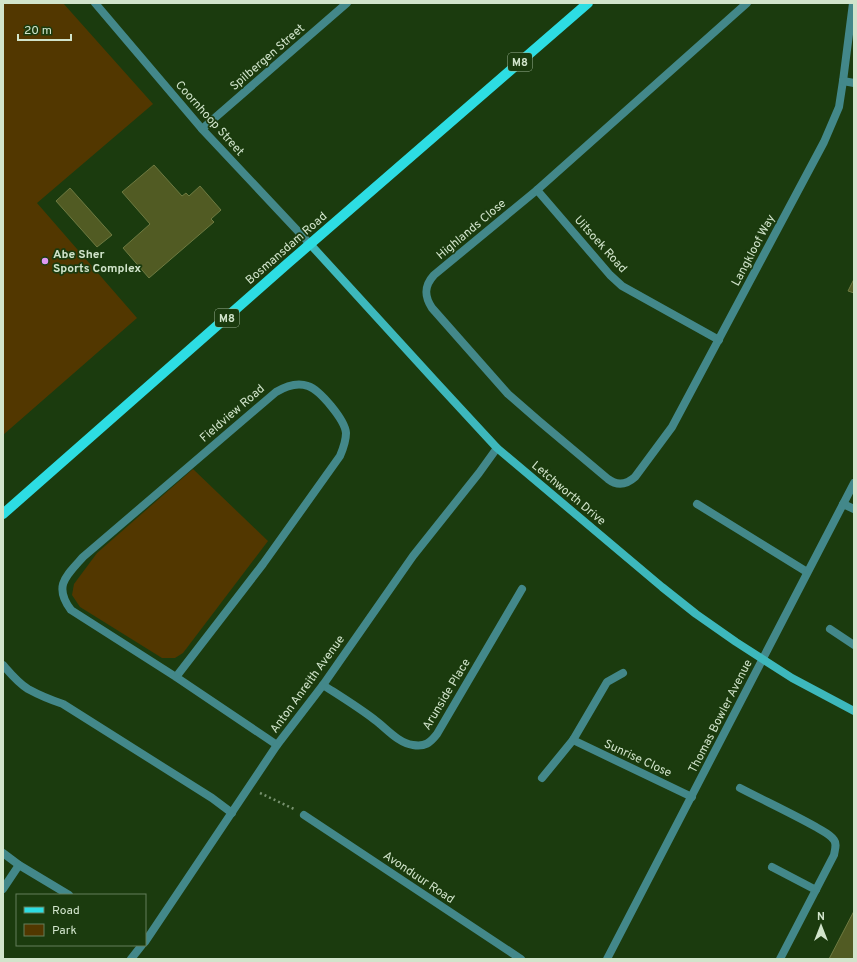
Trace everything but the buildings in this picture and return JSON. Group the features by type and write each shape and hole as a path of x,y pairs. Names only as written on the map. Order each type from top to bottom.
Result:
{"main road":[{"name":"Bosmansdam Road","path":"3,514 310,244 588,3"}],"street":[{"name":"Coornhoop Street","path":"96,3 202,129 310,244"},
{"name":"Spilbergen Street","path":"202,129 347,3"},
{"name":"Highlands Close","path":"622,484 612,482 608,479 539,422 508,394 428,303 426,291 430,280 434,275 537,190 747,3"},
{"name":"Langkloof Way","path":"622,484 635,478 672,427 824,142 839,107 844,81 854,3"},
{"path":"844,81 854,82"},
{"name":"Uitsoek Road","path":"537,190 610,275 622,286 719,340"},
{"name":"Letchworth Drive","path":"310,244 497,448 696,614 792,678 854,711"},
{"name":"Fieldview Road","path":"176,677 262,564 344,449 346,433 345,427 336,411 315,390 308,386 291,385 276,392 83,557 68,574 64,580 62,588 66,603 71,610 176,677 277,746"},
{"name":"Anton Anreith Avenue","path":"146,941 277,746 323,684 413,556 497,448"},
{"name":"Thomas Bowler Avenue","path":"607,959 854,483"},
{"path":"697,504 808,572"},
{"path":"843,504 854,510"},
{"name":"Arunside Place","path":"323,684 374,719 402,742 423,746 432,741 437,734 522,589"},
{"path":"830,629 854,645"},
{"path":"3,665 27,688 63,704 212,798 232,813"},
{"path":"542,778 573,740 607,682 623,673"},
{"name":"Sunrise Close","path":"573,740 692,797"},
{"path":"740,788 830,835 836,843 834,855 780,959"},
{"name":"Avonduur Road","path":"304,815 521,959"},
{"path":"3,853 19,865 67,894"},
{"path":"3,889 19,865"},
{"path":"772,867 816,890"},
{"path":"131,959 141,946"}],"path":[{"path":"249,788 304,815"}],"green space":[{"name":"Abe Sher Sports Complex","path":"3,3 63,3 153,104 37,203 137,318 3,435"},
{"path":"193,469 268,541 183,653 175,658 162,658 80,607 72,595 74,584 97,553"}],"place":[{"name":"Abe Sher Sports Complex","path":"45,261"}]}
